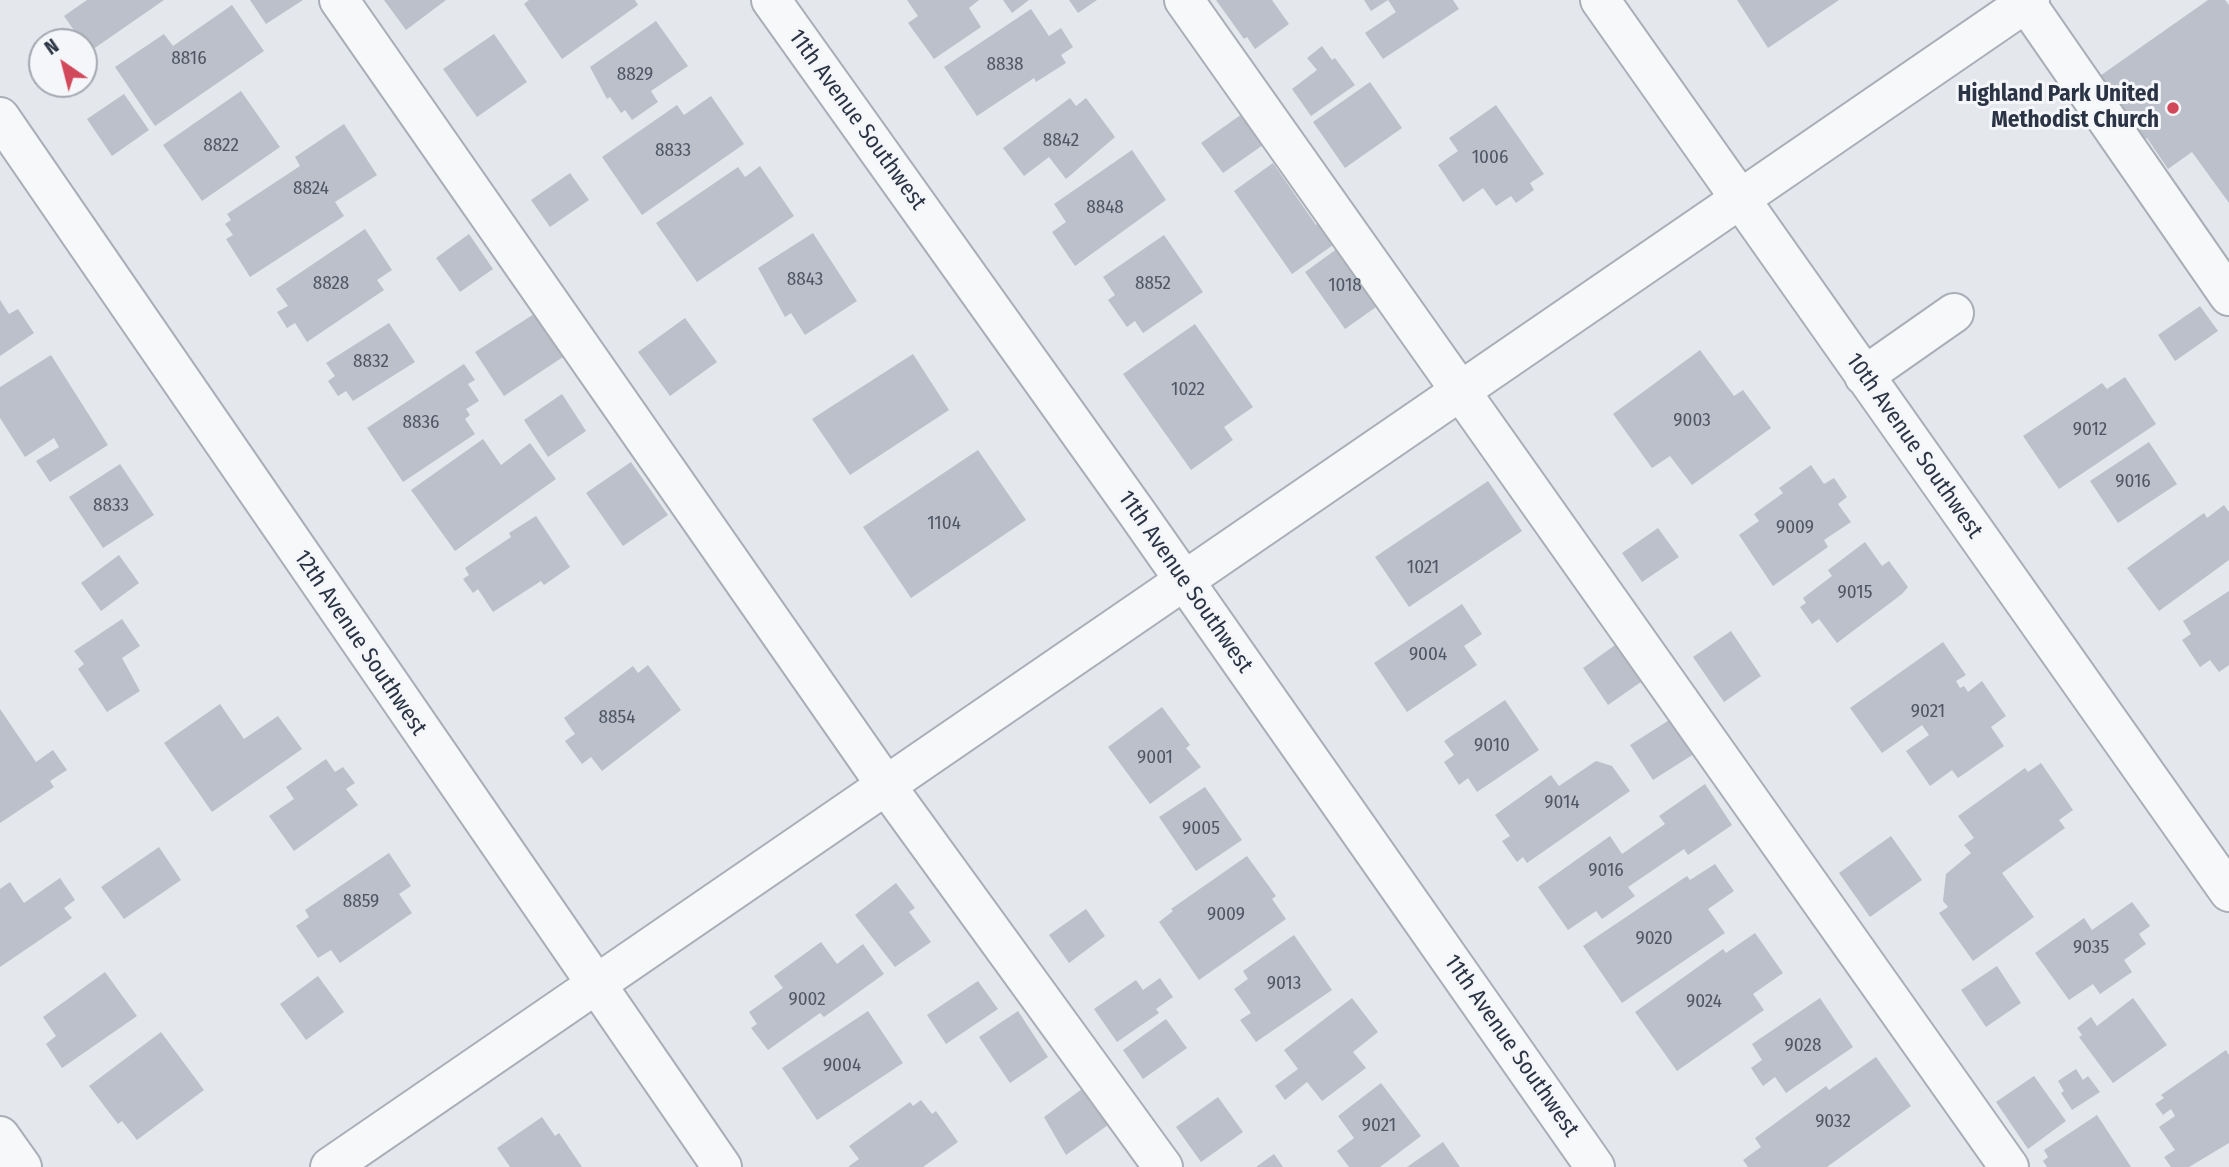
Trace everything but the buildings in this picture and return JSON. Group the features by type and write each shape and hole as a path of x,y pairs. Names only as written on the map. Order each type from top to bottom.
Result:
{"street":[{"path":"339,0 885,784 1163,1167"},
{"name":"11th Avenue Southwest","path":"771,0 1184,580 1595,1167"},
{"path":"1184,0 2009,1167"},
{"name":"10th Avenue Southwest","path":"1600,0 2229,892"},
{"path":"330,1167 596,986 885,784 1742,200 2027,1 2229,296"},
{"name":"12th Avenue Southwest","path":"0,117 722,1167"},
{"path":"1864,376 1954,313"},
{"path":"0,1136 22,1167"}],"place":[{"name":"Highland Park United Methodist Church","path":"2173,108"}]}
